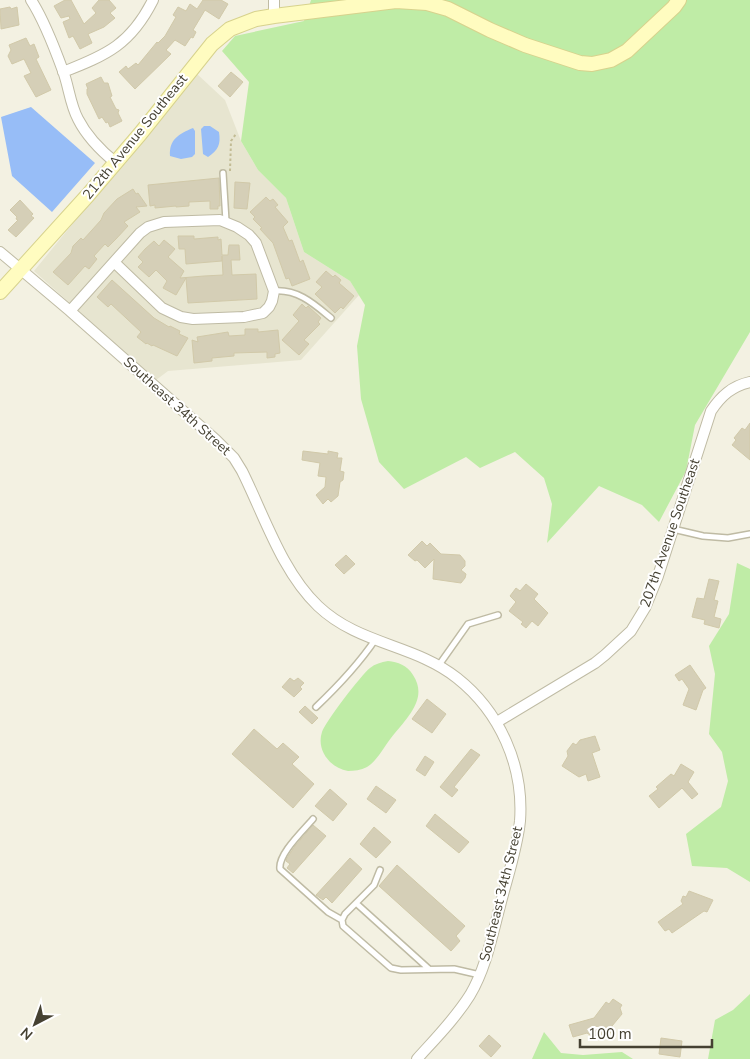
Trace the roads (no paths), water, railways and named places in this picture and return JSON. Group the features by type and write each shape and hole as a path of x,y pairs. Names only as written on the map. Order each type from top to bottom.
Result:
{"street":[{"path":"31,0 63,72 70,102 85,131 95,144 116,163"},
{"path":"63,72 94,60 115,48 141,22 153,0"},
{"path":"274,0 274,16"},
{"name":"212th Avenue Southeast","path":"0,292 116,163 212,44 230,29 274,16 396,1 427,3 448,9 525,45 580,63 592,64 611,60 627,51 678,0"},
{"path":"70,311 140,232 155,224 164,222 220,220 248,235 256,243 274,291 272,301 269,307 262,313 244,317 193,319 182,317 162,308 114,262"},
{"name":"Southeast 34th Street","path":"0,252 70,311 226,449 242,471 289,570 316,605 343,625 375,640 416,654 439,666 473,692 497,722 514,762 519,786 520,821 514,851 480,975 459,1011 417,1059"},
{"name":"207th Avenue Southeast","path":"497,722 595,663 631,631 645,608 711,411 729,390 737,385 750,382"}],"lane":[{"path":"223,174 226,222"},
{"path":"274,291 284,290 303,297 331,318"},
{"path":"673,528 703,536 728,538 750,534"},
{"path":"439,666 468,624 498,615"},
{"path":"316,707 364,656 375,640"},
{"path":"313,819 283,854 279,863 280,869 328,912 342,920"},
{"path":"380,870 374,884 342,920 343,926 391,968 401,970 454,969 480,975"},
{"path":"357,904 429,969"}],"water":[{"path":"31,107 95,163 52,212 12,176 1,117"},
{"path":"204,126 210,126 219,132 220,140 218,147 208,157 203,154 201,129"},
{"path":"193,128 195,131 195,154 192,157 181,159 170,156 173,141"}]}
